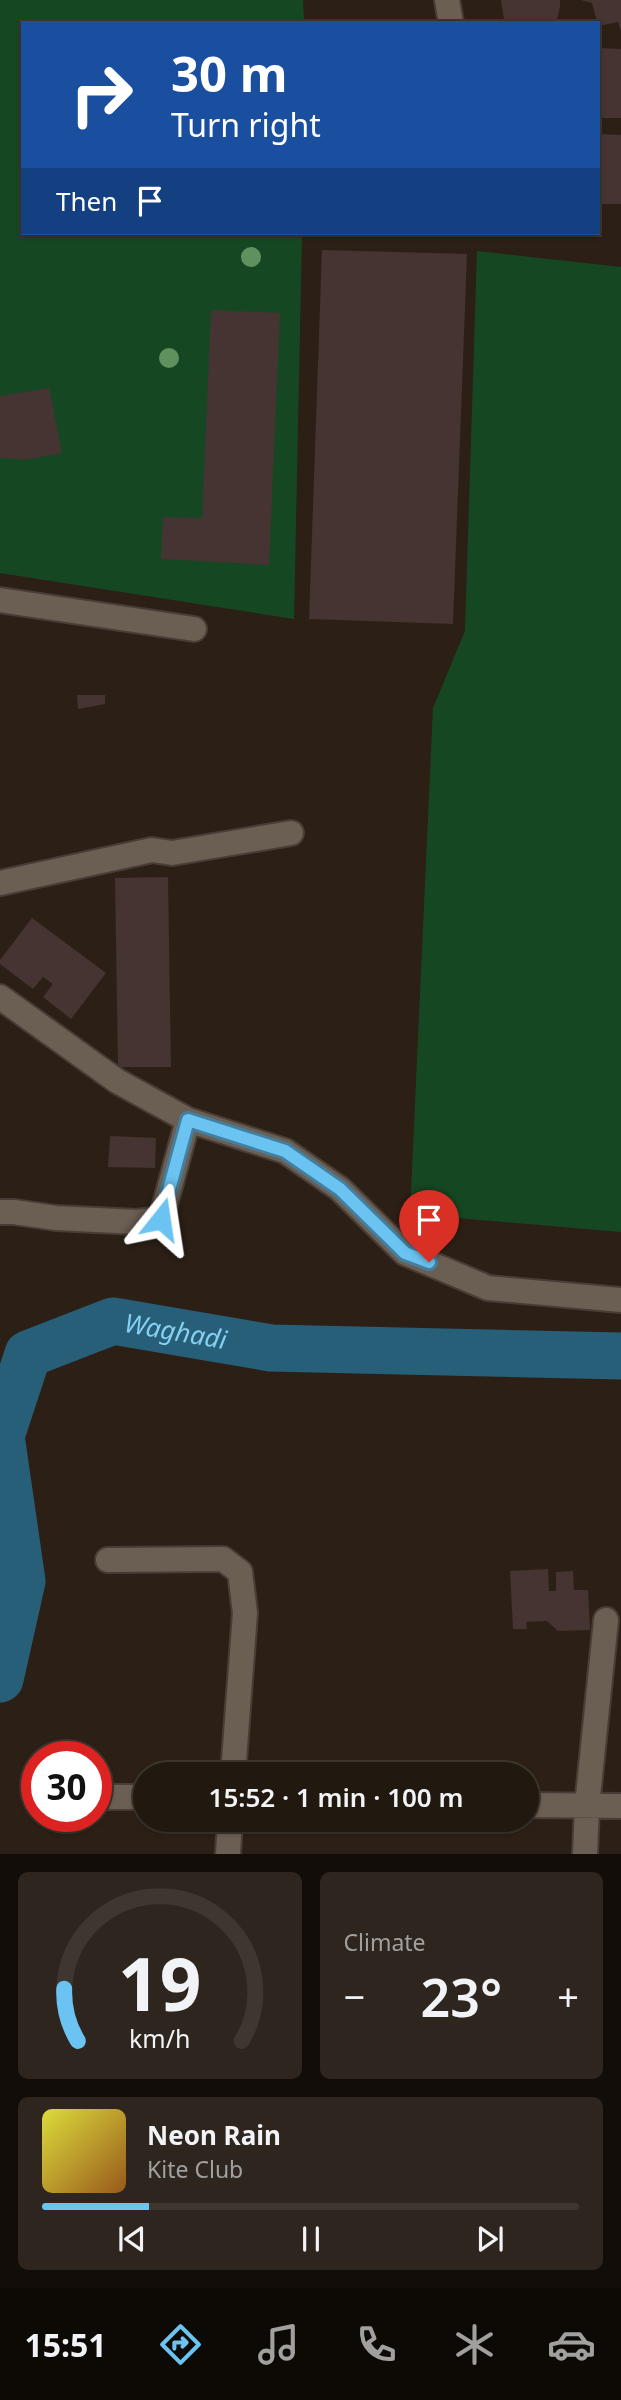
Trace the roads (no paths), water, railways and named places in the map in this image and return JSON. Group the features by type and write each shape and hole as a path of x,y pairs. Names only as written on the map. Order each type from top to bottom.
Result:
{"street":[{"path":"447,0 450,21"},
{"path":"0,600 194,629"},
{"path":"0,883 152,850 172,853 291,833"},
{"path":"0,997 117,1081 188,1120 285,1151 340,1189 405,1253 488,1288 621,1300"},
{"path":"0,1212 137,1222 161,1219 188,1120"},
{"path":"108,1560 223,1559 240,1572 245,1613 234,1762"},
{"path":"585,1854 587,1806 606,1620"},
{"path":"112,1797 133,1797"},
{"path":"539,1805 621,1806"},
{"path":"228,1854 229,1832"}],"waterway":[{"name":"Waghadi","path":"0,1679 22,1581 1,1436 28,1354 113,1321 271,1348 621,1356"}]}
